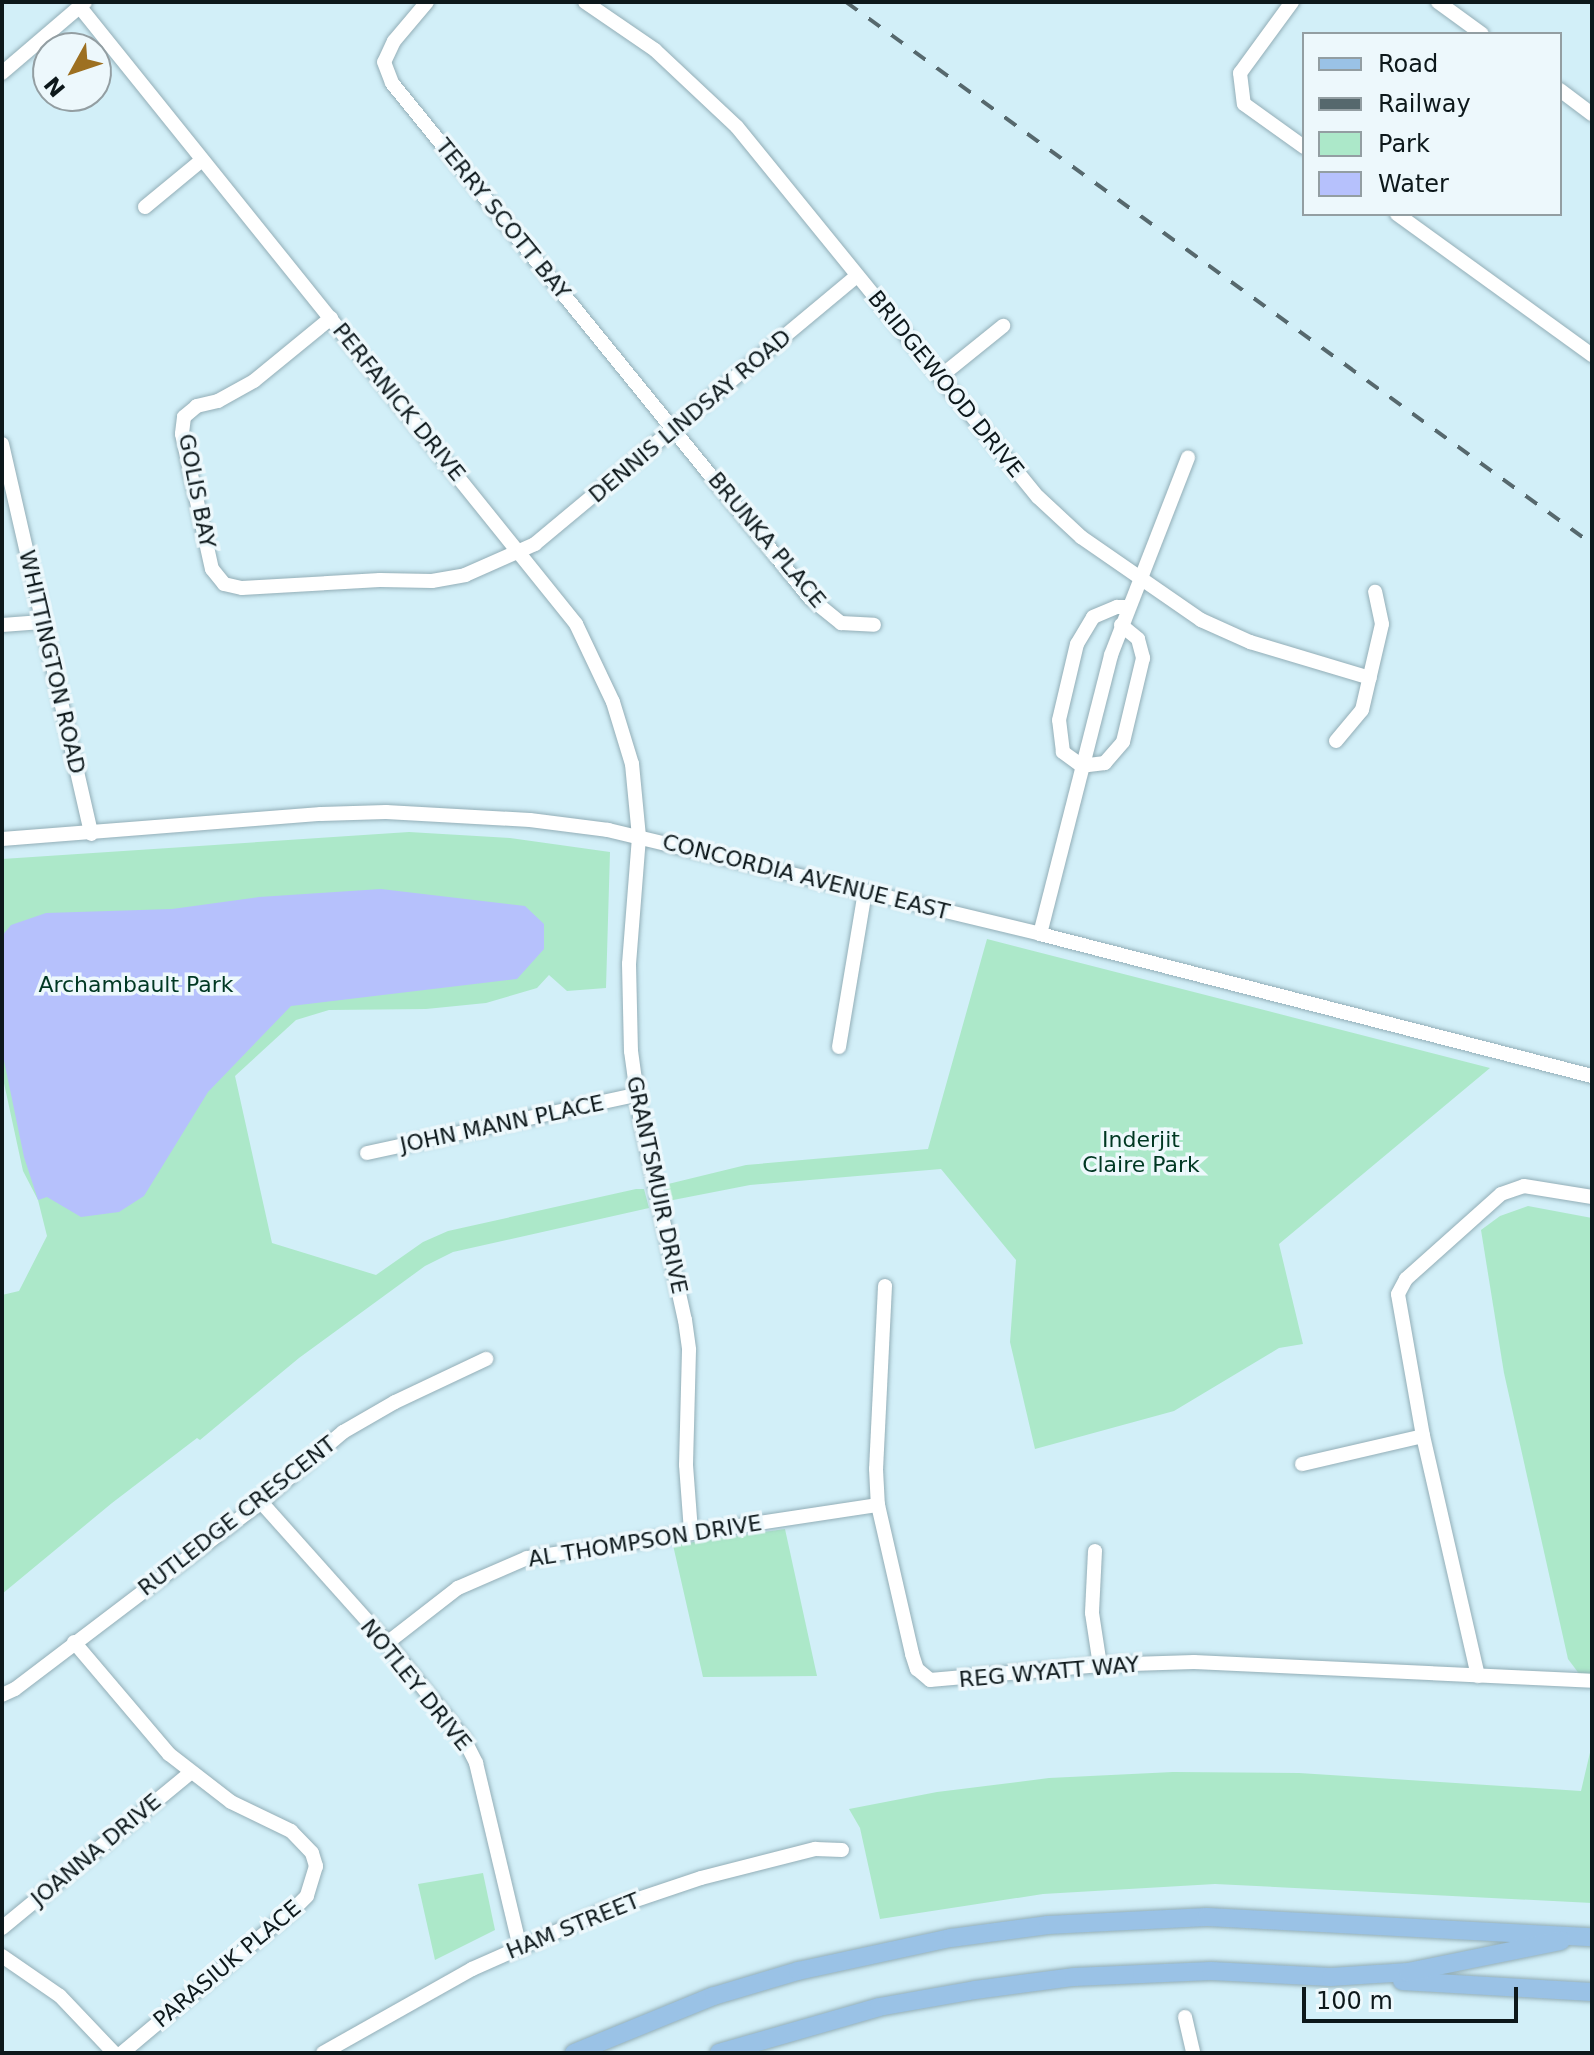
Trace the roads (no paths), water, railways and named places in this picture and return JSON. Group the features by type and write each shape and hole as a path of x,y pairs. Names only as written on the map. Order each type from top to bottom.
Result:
{"main road":[{"path":"574,2053 714,1996 798,1971 951,1938 1048,1925 1207,1917 1588,1936"},
{"path":"1331,1977 1428,1970 1588,1936"},
{"path":"719,2053 879,2007 1074,1977 1211,1971 1592,1992"}],"street":[{"name":"TERRY SCOTT BAY","path":"427,2 394,41 384,62 392,83 675,430"},
{"name":"BRIDGEWOOD DRIVE","path":"585,2 655,50 737,127 1038,497 1081,537 1201,620 1250,642 1370,678"},
{"path":"1292,2 1240,73 1244,104 1302,146"},
{"path":"1438,2 1479,32"},
{"path":"2,73 82,4"},
{"name":"PERFANICK DRIVE","path":"82,4 202,160 576,624 613,702 632,764 639,837"},
{"path":"1562,92 1592,114"},
{"path":"145,207 202,160"},
{"path":"1400,216 1592,355"},
{"name":"DENNIS LINDSAY ROAD","path":"519,551 535,544 857,276"},
{"name":"GOLIS BAY","path":"331,318 254,381 218,401 197,406 184,417 182,434 212,569 224,584 242,588 380,580 432,581 465,575 519,551"},
{"path":"941,376 1003,326"},
{"name":"BRUNKA PLACE","path":"675,430 810,598 841,623 874,625"},
{"name":"WHITTINGTON ROAD","path":"2,444 91,834"},
{"path":"1040,934 1121,625 1188,457"},
{"path":"1336,741 1362,710 1382,624 1375,592"},
{"path":"1121,625 1138,639 1143,658 1123,742 1105,763 1082,766 1063,752 1059,720 1077,644 1093,617 1117,607 1128,607"},
{"path":"2,625 42,622"},
{"name":"CONCORDIA AVENUE EAST","path":"2,839 321,814 386,812 530,820 639,837 865,891 1592,1076"},
{"name":"GRANTSMUIR DRIVE","path":"639,837 629,964 631,1051 636,1095 689,1350 686,1465 691,1532"},
{"path":"839,1047 865,891"},
{"name":"JOHN MANN PLACE","path":"367,1153 636,1095"},
{"path":"1478,1676 1423,1436 1398,1302 1401,1285 1501,1194 1524,1186 1592,1197"},
{"name":"REG WYATT WAY","path":"885,1286 876,1469 878,1505 912,1654 923,1676 945,1681 1100,1665 1210,1663 1592,1681"},
{"name":"RUTLEDGE CRESCENT","path":"2,1695 15,1689 261,1502 343,1432 395,1402 486,1359"},
{"path":"1302,1464 1423,1436"},
{"name":"NOTLEY DRIVE","path":"261,1502 387,1643 464,1739 476,1763 520,1948"},
{"name":"AL THOMPSON DRIVE","path":"387,1643 458,1588 507,1565 574,1549 878,1505"},
{"path":"1095,1551 1092,1613 1100,1665"},
{"name":"PARASIUK PLACE","path":"74,1642 149,1733 190,1773 231,1802 291,1831 312,1853 314,1880 307,1896 122,2053"},
{"name":"JOANNA DRIVE","path":"2,1928 190,1773"},
{"name":"HAM STREET","path":"323,2053 393,2011 603,1911 701,1878 815,1849 842,1850"},
{"path":"2,1956 60,1996 114,2053"},
{"path":"1185,2017 1193,2053"}],"water":[{"path":"381,889 525,906 544,924 544,949 517,979 291,1006 208,1092 144,1196 119,1212 81,1217 47,1197 38,1200 24,1157 2,1051 2,936 11,925 46,913 172,909 259,897"}],"railway":[{"path":"846,2 1592,544"}],"park label":[{"name":"Archambault Park","path":"136,985"},
{"name":"Inderjit Claire Park","path":"1141,1152"}]}
